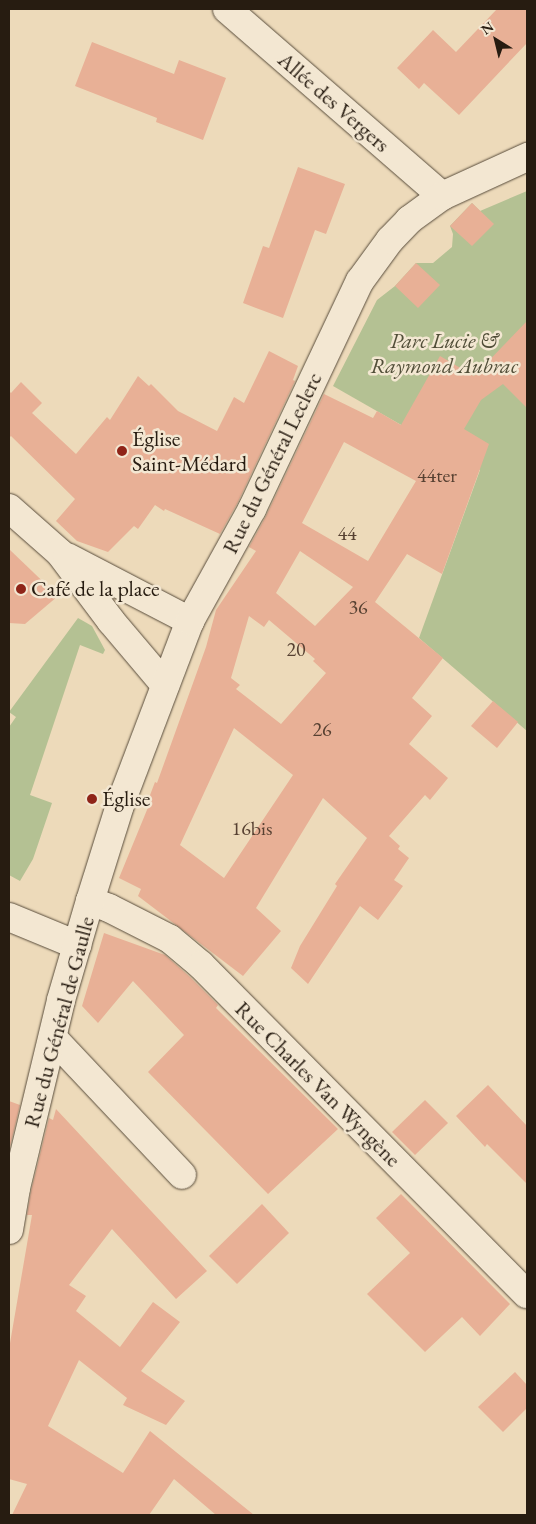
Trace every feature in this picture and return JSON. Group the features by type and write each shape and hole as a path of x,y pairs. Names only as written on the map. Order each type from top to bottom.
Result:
{"street":[{"name":"Allée des Vergers","path":"227,9 442,196"},
{"name":"Rue du Général Leclerc","path":"90,901 120,805 190,621 252,509 360,281 390,240 409,220 442,196 527,157"},
{"path":"9,508 60,553 111,621 166,685"},
{"path":"60,553 190,621"},
{"name":"Rue du Général de Gaulle","path":"9,1230 16,1188 61,1000 90,901"},
{"name":"Rue Charles Van Wyngène","path":"90,901 109,908 170,939 201,965 527,1294"},
{"path":"9,917 78,945"},
{"path":"53,1038 182,1175"}],"green space":[{"name":"Parc Lucie & Raymond Aubrac","path":"527,191 527,731 419,638 480,470 333,386 377,300 395,286 416,263 433,263 452,247 453,234 450,226 472,203 480,211"},
{"path":"78,618 92,626 105,650 103,654 80,645 30,795 52,803 33,859 20,881 9,875 9,727 16,717 9,712"}],"building":[{"path":"497,9 527,9 527,43 459,115 424,83 419,89 397,68 433,30 456,52"},
{"path":"92,42 174,74 179,60 226,78 203,140 156,122 157,118 75,86"},
{"path":"298,167 345,184 326,234 315,230 283,318 243,303 263,246 269,248"},
{"path":"472,203 494,224 472,246 450,226"},
{"path":"416,263 440,285 418,308 395,286"},
{"path":"527,321 527,408 503,384 481,400 464,429 489,444 442,574 407,554 375,602 443,658 412,698 432,716 409,744 448,778 430,800 425,795 389,836 400,846 398,849 409,858 394,880 403,886 378,920 360,906 308,984 291,968 300,946 337,886 335,884 367,838 323,798 256,908 281,931 243,976 138,896 141,889 119,878 149,805 147,803 155,782 157,783 206,647 216,610 256,551 249,547 266,516 324,394 373,418 377,411 401,425 440,356 474,376","holes":["344,442 416,481 368,561 302,523","300,551 353,587 315,626 276,593","249,616 264,627 269,620 315,659 313,661 326,673 281,724 236,689 240,685 231,678","234,728 293,775 224,878 180,845"]},
{"path":"269,351 298,366 293,380 295,381 238,502 220,534 165,509 164,511 155,505 138,529 134,526 108,552 77,541 56,521 75,499 11,436 9,438 9,391 11,393 21,382 42,403 32,413 76,454 107,417 110,420 138,376 149,386 151,384 178,411 217,431 234,397 244,403"},
{"path":"9,549 58,596 25,624 9,623"},
{"path":"493,701 518,722 497,748 471,726"},
{"path":"104,933 165,955 218,1005 216,1008 338,1129 268,1194 148,1072 184,1035 133,981 98,1023 82,1006"},
{"path":"488,1085 527,1126 527,1184 487,1144 485,1147 456,1116"},
{"path":"425,1100 448,1123 415,1155 392,1132"},
{"path":"9,1101 20,1105 9,1151"},
{"path":"56,1109 207,1271 176,1299 112,1229 69,1285 86,1296 76,1311 120,1347 153,1302 180,1322 141,1371 185,1401 166,1425 123,1405 127,1398 79,1360 48,1426 123,1473 150,1431 254,1515 216,1515 174,1479 149,1515 12,1515 27,1484 9,1479 9,1349 32,1215 27,1215 31,1191 49,1118 53,1120"},
{"path":"401,1194 510,1304 480,1336 462,1317 425,1352 367,1294 410,1253 376,1218"},
{"path":"262,1204 289,1233 237,1284 209,1256"},
{"path":"515,1372 527,1385 527,1408 503,1432 478,1407"}],"place":[{"name":"Église Saint-Médard","path":"122,451"},
{"name":"Café de la place","path":"21,589"},
{"name":"Église","path":"92,799"}]}
